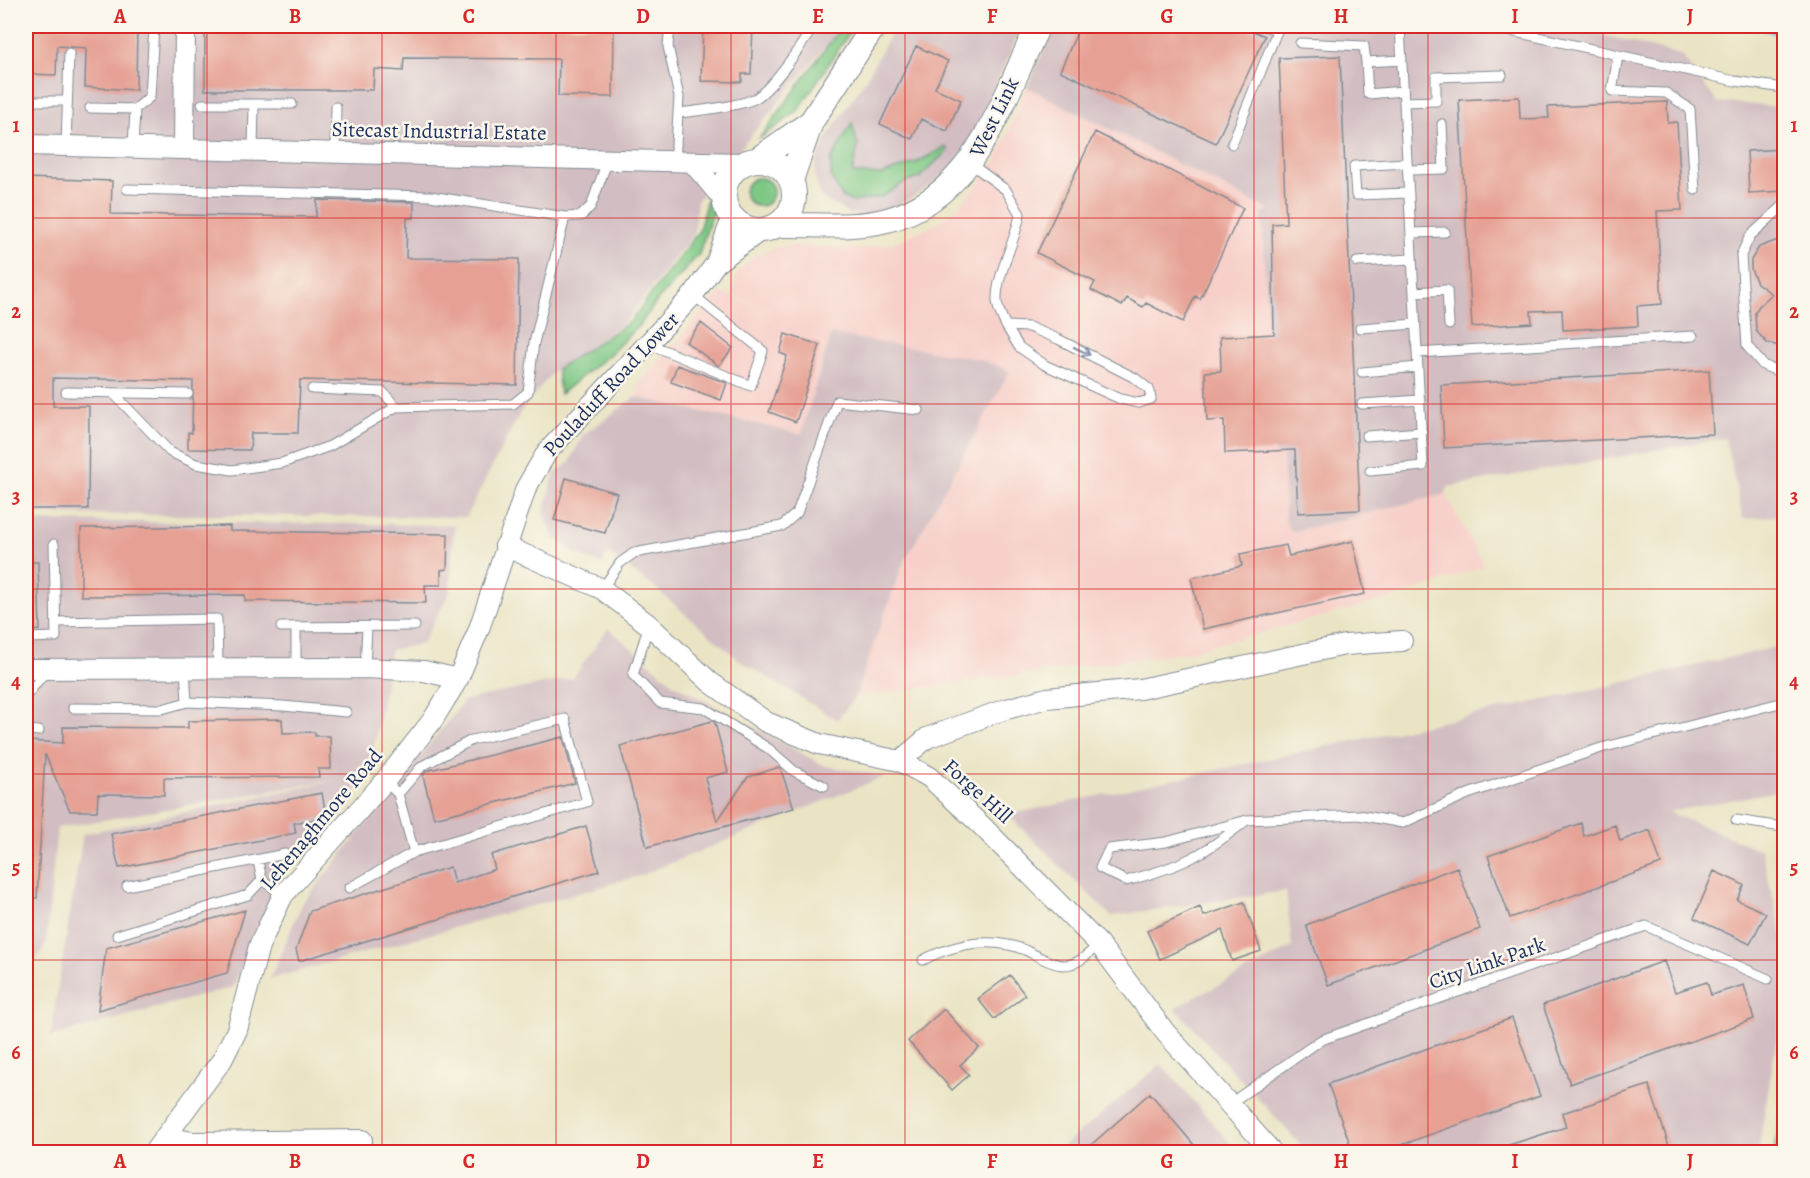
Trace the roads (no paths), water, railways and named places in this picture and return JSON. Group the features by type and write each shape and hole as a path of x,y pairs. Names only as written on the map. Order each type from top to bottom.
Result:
{"street":[{"path":"184,149 185,26"},
{"name":"Pouladuff Road Lower","path":"505,546 526,488 547,452 693,295 716,263 791,211 793,186 811,122 874,26"},
{"name":"West Link","path":"769,228 870,224 908,212 939,193 971,164 989,132 1038,26"},
{"name":"Pouladuff Road Lower","path":"716,263 728,209 728,178 811,122"},
{"name":"Sitecast Industrial Estate","path":"26,145 684,162 750,161"},
{"path":"750,161 778,165 793,186 833,224"},
{"path":"684,162 740,225 769,228"},
{"name":"Forge Hill","path":"505,546 602,589 649,625 710,682 766,722 819,744 900,761 929,777 981,825 1099,944 1165,1032 1272,1152"},
{"name":"Lehenaghmore Road","path":"160,1145 222,1060 237,1030 259,946 283,895 392,788 458,679 479,629 505,546"},
{"path":"900,761 927,738 1003,710 1047,698 1140,689 1345,645 1402,641"},
{"path":"26,669 366,668 424,671 458,679"},
{"path":"160,1145 193,1142 362,1140"}],"lane":[{"path":"90,108 135,109 150,97 154,26"},
{"path":"670,26 668,46 679,97 684,162"},
{"path":"679,113 704,110 756,98 778,75 814,26"},
{"path":"1232,144 1278,28 1265,26"},
{"path":"1370,471 1423,466 1400,26"},
{"path":"1488,26 1735,81 1785,88"},
{"path":"1300,44 1364,46 1368,94 1403,91"},
{"path":"66,146 69,53"},
{"path":"1618,56 1612,91 1666,93 1690,108 1695,190"},
{"path":"1366,62 1402,60"},
{"path":"1404,102 1436,101 1436,77 1502,75"},
{"path":"26,101 68,101"},
{"path":"202,104 292,104"},
{"path":"253,150 254,104"},
{"path":"335,153 336,107"},
{"path":"133,147 135,109"},
{"path":"1409,193 1356,195 1354,166 1443,169 1442,124"},
{"path":"127,189 430,196 565,217 581,216 591,206 608,159"},
{"path":"971,164 1006,190 1020,214 1013,246 997,290 998,311 1006,326 1019,347 1045,365 1120,399 1139,403 1151,399 1149,389 1135,378 1029,327 1006,326"},
{"path":"1785,205 1749,236 1741,255 1748,346 1763,365 1785,374"},
{"path":"113,393 170,452 196,464 232,470 282,463 330,446 396,407 513,404 528,392 534,343 565,217"},
{"path":"1411,233 1445,232"},
{"path":"1357,262 1412,260"},
{"path":"1414,292 1447,290 1449,324"},
{"path":"649,344 751,386 763,351 693,295"},
{"path":"1360,327 1416,324"},
{"path":"1417,353 1693,336"},
{"path":"1362,372 1418,367"},
{"path":"312,389 383,392 396,407"},
{"path":"66,392 188,394"},
{"path":"1362,404 1420,400"},
{"path":"602,589 620,563 634,553 782,526 797,513 837,401 919,410"},
{"path":"1366,436 1422,432"},
{"path":"26,638 57,637 54,544"},
{"path":"56,622 217,620 218,669"},
{"path":"649,625 633,675 660,703 705,708 769,749 794,771 824,786"},
{"path":"281,627 415,626"},
{"path":"296,627 297,669"},
{"path":"366,668 367,627"},
{"path":"26,696 49,668"},
{"path":"185,668 187,702"},
{"path":"74,708 162,709 187,702 283,706 346,712"},
{"path":"1247,820 1209,851 1173,868 1126,881 1100,868 1109,849 1166,842 1247,820 1359,815 1403,823 1468,794 1601,748 1785,702"},
{"path":"348,888 414,852 587,802 565,719 472,740 422,766 392,788 414,852"},
{"path":"26,730 39,731"},
{"path":"1736,820 1784,830"},
{"path":"127,886 285,854"},
{"path":"258,861 262,880 283,895"},
{"path":"117,934 248,895 262,880"},
{"name":"City Link Park","path":"1228,1104 1321,1040 1646,926 1768,978"},
{"path":"923,960 943,950 968,944 991,943 1018,947 1063,965 1080,961 1099,944"}],"waterway":[{"path":"1758,26 1784,35"}]}
